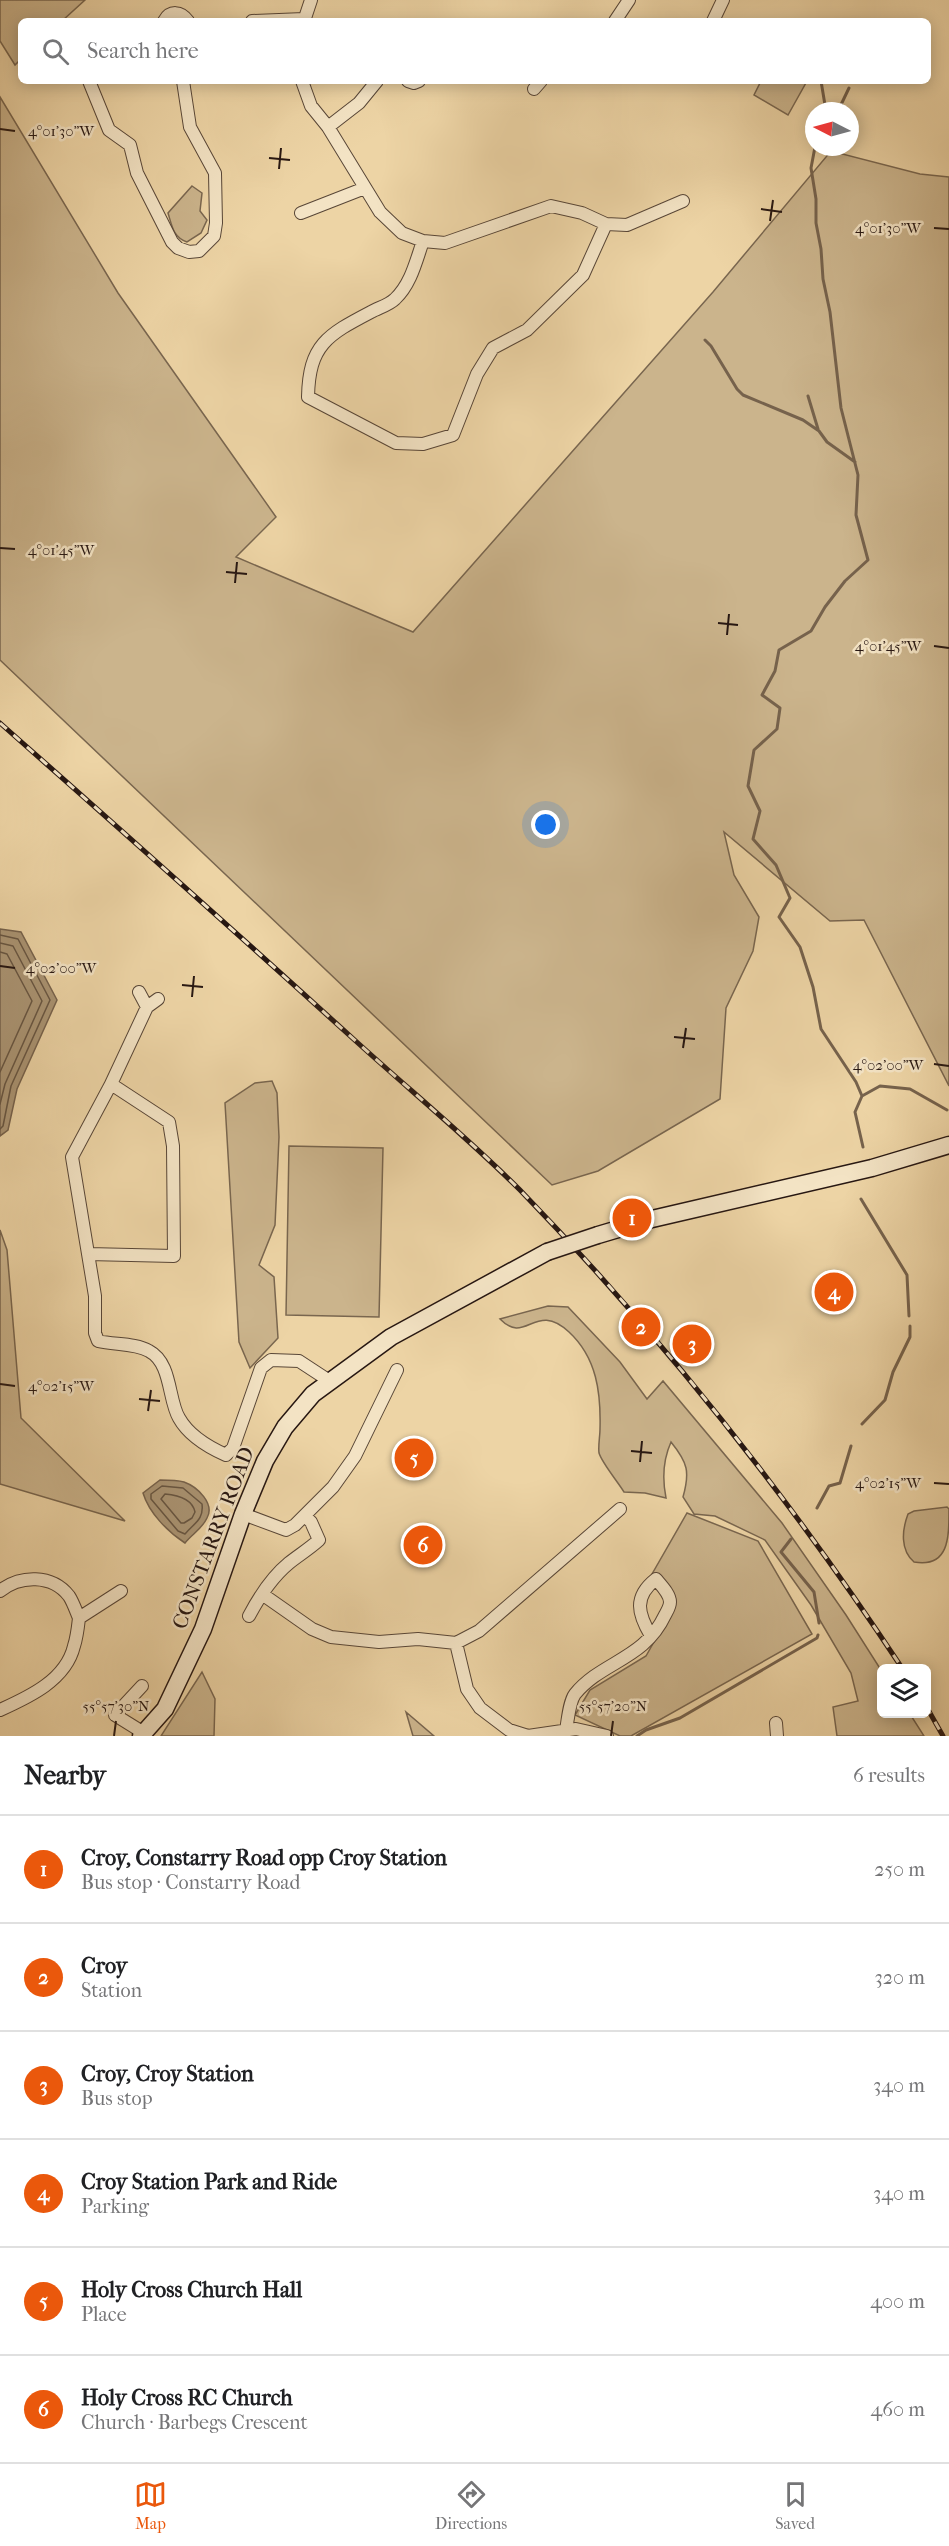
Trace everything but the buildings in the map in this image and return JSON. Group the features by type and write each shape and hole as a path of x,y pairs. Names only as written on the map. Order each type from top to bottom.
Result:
{"main road":[{"name":"CONSTARRY ROAD","path":"143,1734 165,1709 203,1629 243,1514 265,1461 285,1427 328,1380 391,1337 547,1252 652,1220 873,1168 949,1145"}],"street":[{"path":"172,0 174,13"},
{"path":"305,18 311,0"},
{"path":"617,18 629,0"},
{"path":"714,18 723,0"},
{"path":"168,18 174,13"},
{"path":"174,13 186,18"},
{"path":"90,84 109,130 130,145 137,172 172,242 178,248 189,252 199,250 214,236 215,173 190,127 183,84"},
{"path":"303,84 311,106 328,127 380,212 402,233 423,241 446,243 551,206 582,213 606,224 627,225 683,201"},
{"path":"328,127 359,103 375,84"},
{"path":"301,213 365,188"},
{"path":"423,241 408,283 394,300 339,328 316,351 308,372 308,397 396,443 423,444 453,435 477,374 493,348 527,330 583,275 606,224"},
{"path":"139,992 147,1007"},
{"path":"158,999 147,1007 111,1084 72,1157 95,1296 95,1333 98,1341 151,1352 161,1364 172,1389 178,1417 192,1434 207,1446 226,1455 233,1448 261,1368 271,1360 299,1361 328,1380"},
{"path":"88,1254 174,1256 173,1146 169,1122 111,1084"},
{"path":"243,1514 286,1530 305,1516 333,1487 355,1456 397,1370"},
{"path":"262,1594 312,1629 330,1637 379,1642 418,1639 456,1643 479,1631 620,1509"},
{"path":"249,1616 262,1594 288,1564 319,1540 311,1522 305,1516"},
{"path":"0,1591 17,1581 28,1579 51,1583 67,1594 79,1618 74,1647 65,1665 52,1680 25,1699 0,1710"},
{"path":"79,1618 121,1591"},
{"path":"566,1730 573,1697 588,1681 634,1653 651,1636"},
{"path":"456,1643 467,1689 480,1708 509,1730 528,1736 576,1729 607,1736"},
{"path":"142,1686 115,1716 143,1734"},
{"path":"776,1723 777,1736"}],"shaded area":[{"path":"0,0 85,0 65,18 18,18 18,62 15,65 0,41"},
{"path":"760,84 805,84 788,115 754,95"},
{"path":"0,97 118,293 276,517 236,557 413,632 713,292 827,156 850,156 920,174 949,177 949,1086 864,920 830,921 724,832 734,875 759,917 753,951 726,1008 720,1099 598,1171 552,1185 0,660"},
{"path":"192,186 202,193 200,211 207,220 201,233 187,242 176,234 168,213"},
{"path":"272,1081 277,1093 279,1137 275,1225 259,1265 274,1277 278,1338 250,1368 239,1342 225,1103 255,1083"},
{"path":"289,1146 383,1148 379,1317 286,1315"},
{"path":"0,1230 7,1250 21,1418 125,1521 0,1484"},
{"path":"548,1306 568,1307 620,1362 647,1399 663,1381 782,1523 877,1664 877,1718 913,1718 924,1736 837,1736 833,1707 858,1701 851,1673 811,1605 765,1540 715,1516 694,1514 683,1497 686,1468 671,1442 664,1469 666,1498 645,1493 624,1492 599,1453 600,1402 595,1377 586,1353 569,1332 557,1323 548,1320 539,1321 517,1328 509,1326 500,1319"},
{"path":"947,1507 949,1509 948,1530 945,1549 934,1560 926,1563 914,1562 904,1546 904,1527 908,1514 914,1511"},
{"path":"687,1513 758,1541 812,1634 631,1736 620,1736 575,1715 590,1690 646,1656 673,1608 670,1588 652,1574"},
{"path":"202,1672 215,1699 214,1736 161,1736"},
{"path":"406,1712 434,1736 413,1736"}],"water":[{"path":"0,929 21,932 57,1000 17,1089 8,1130 0,1136"},
{"path":"160,1480 189,1484 200,1492 209,1507 207,1518 185,1543 160,1521 150,1508 143,1493"}],"waterway":[{"path":"822,84 824,102"},
{"path":"842,102 849,88"},
{"path":"813,156 811,168 823,279 830,312 841,408 858,475 856,515 868,560 845,581 825,607 811,631 779,650 775,671 762,695 780,708 777,729 754,750 748,786 760,811 753,839 776,865 790,898 779,917 800,947 813,987 821,1029 856,1082 862,1096 855,1112 863,1147"},
{"path":"705,340 743,395 803,420 819,431 827,442 855,462"},
{"path":"808,396 818,429"},
{"path":"862,1096 880,1086 910,1089 947,1110"},
{"path":"861,1199 907,1275 909,1316"},
{"path":"862,1424 885,1400 893,1372 910,1337 910,1326"},
{"path":"817,1508 829,1486 840,1483 851,1446"},
{"path":"791,1539 781,1552 814,1592 819,1623"},
{"path":"637,1736 646,1730 680,1718 817,1638 818,1635"}],"railway":[{"path":"0,723 461,1134 520,1190 624,1303 722,1420 815,1542 899,1664"},
{"path":"931,1715 943,1736"}],"place":[{"name":"Croy, Constarry Road opp Croy Station","path":"632,1218"},
{"name":"Croy Station Park and Ride","path":"834,1292"},
{"name":"Croy","path":"641,1327"},
{"name":"Croy, Croy Station","path":"692,1344"},
{"name":"Holy Cross Church Hall","path":"414,1458"},
{"name":"Holy Cross RC Church","path":"423,1545"}]}
